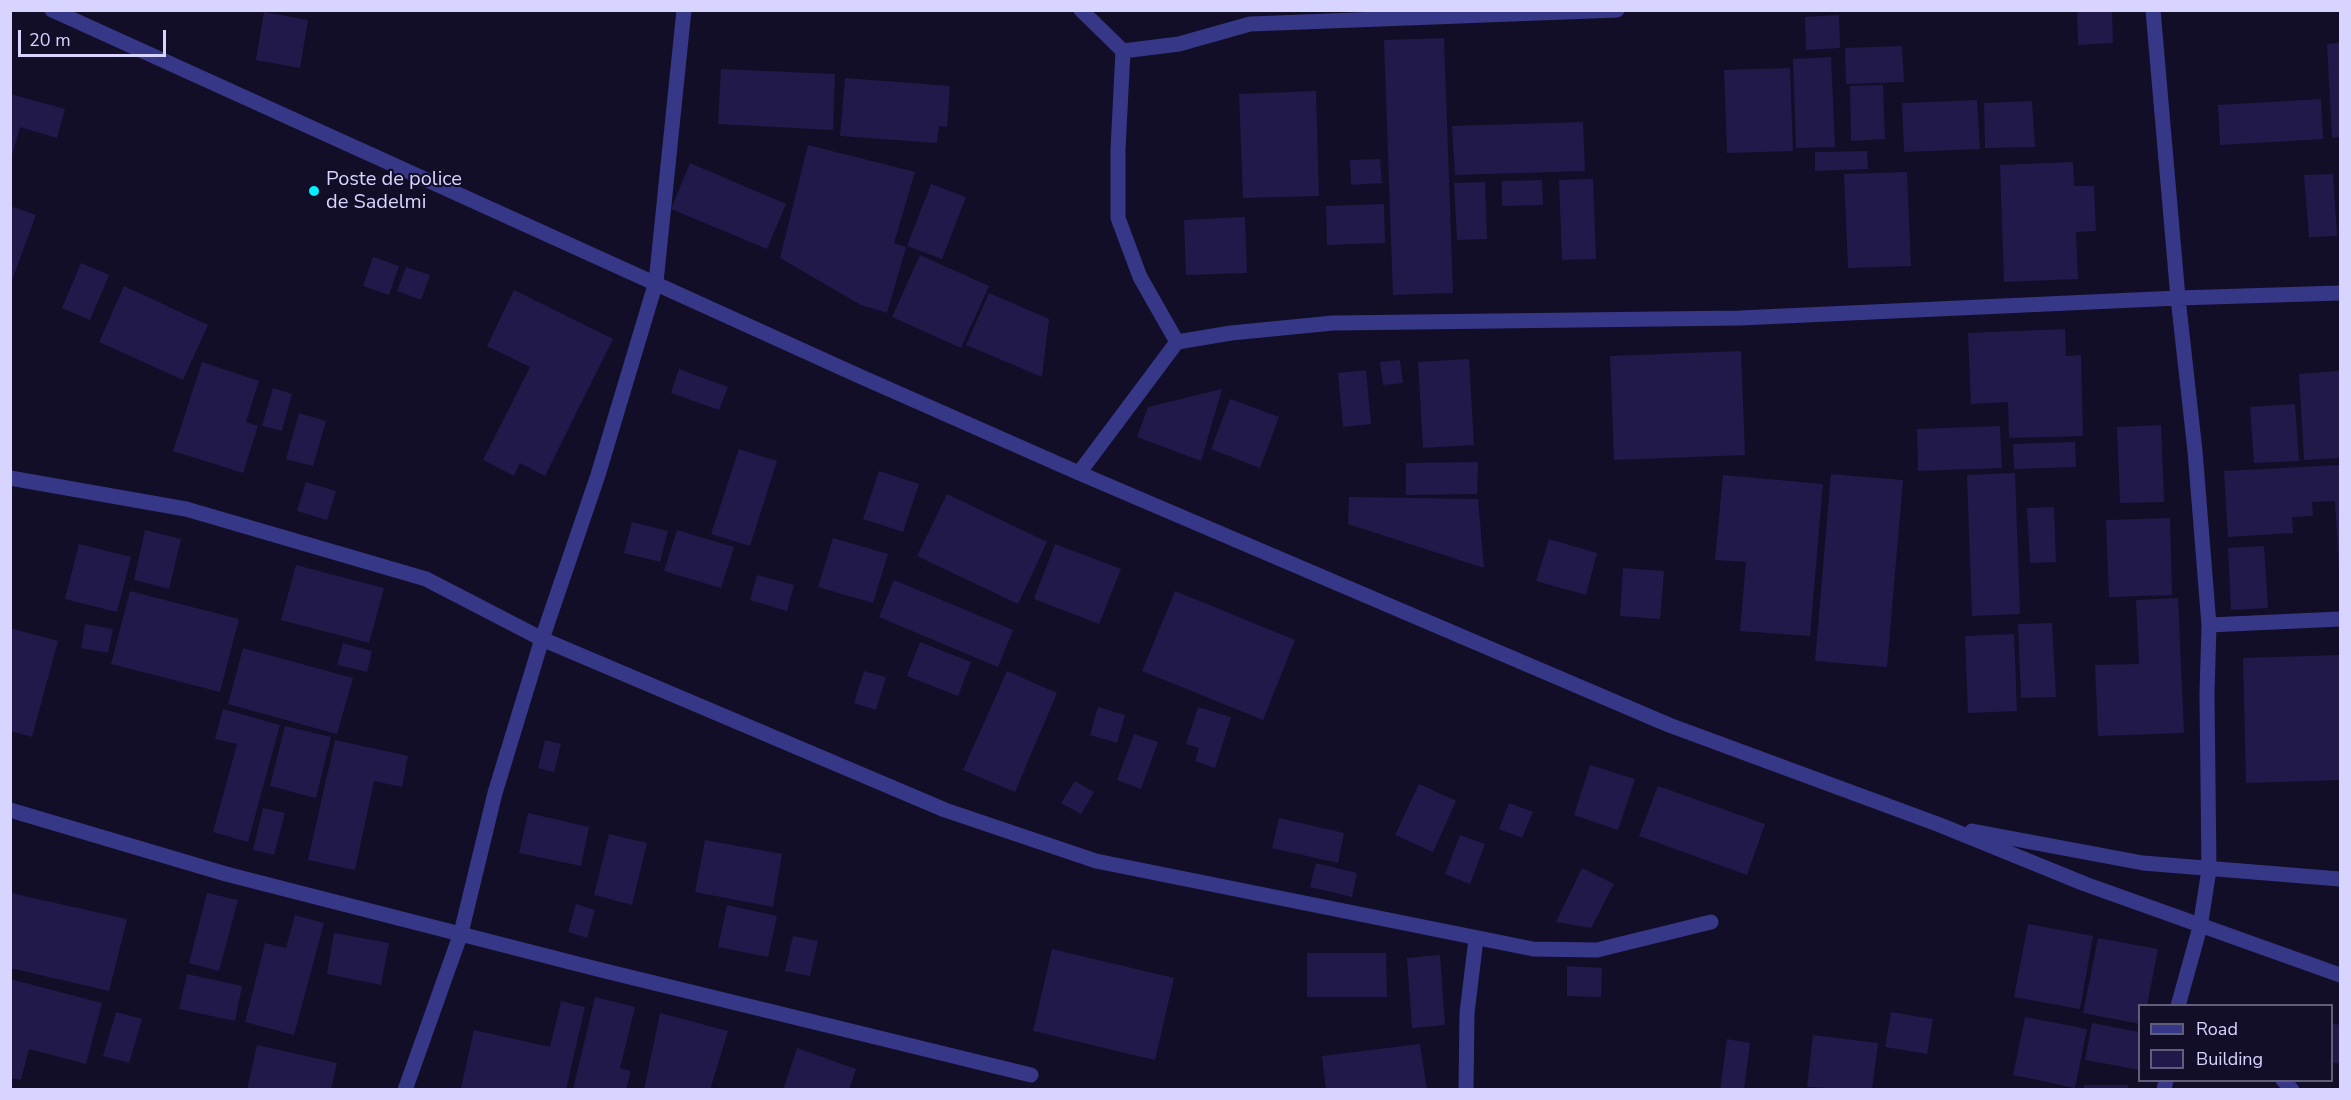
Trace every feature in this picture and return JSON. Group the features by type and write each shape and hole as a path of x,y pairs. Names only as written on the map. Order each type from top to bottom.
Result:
{"street":[{"path":"51,10 309,129 656,282 857,375 1669,725 1940,825 2085,884 2200,927 2340,975"},
{"path":"405,1089 461,933 495,793 542,639 598,475 656,282 684,10"},
{"path":"1081,10 1123,51 1118,149 1118,218 1140,276 1177,342"},
{"path":"1123,51 1179,44 1250,24 1617,10"},
{"path":"2153,10 2178,298 2196,452 2209,625 2209,870 2200,927 2180,1004"},
{"path":"1079,472 1177,342 1231,333 1333,323 1740,318 2340,293"},
{"path":"10,478 186,509 426,579 542,639 945,810 1096,861 1533,949 1597,950 1711,922"},
{"path":"2209,625 2340,620"},
{"path":"10,810 226,874 601,970 1031,1075"},
{"path":"1940,825 2143,863 2340,879"},
{"path":"1466,1089 1467,1013 1476,939"}],"building":[{"path":"2077,10 2112,10 2113,43 2078,45"},
{"path":"264,12 308,20 300,68 256,60"},
{"path":"1839,15 1840,48 1806,50 1805,17"},
{"path":"1444,38 1453,293 1393,295 1384,40"},
{"path":"2340,43 2340,137 2332,138 2327,44"},
{"path":"1902,46 1904,82 1846,84 1845,48"},
{"path":"1831,57 1835,147 1796,148 1793,59"},
{"path":"1790,68 1793,151 1727,153 1724,70"},
{"path":"721,69 835,74 833,130 718,124"},
{"path":"845,78 950,86 947,127 939,126 937,143 840,136"},
{"path":"1883,85 1885,139 1851,141 1850,86"},
{"path":"1316,91 1319,196 1243,198 1239,94"},
{"path":"10,94 65,109 57,138 20,127 11,159"},
{"path":"2321,99 2323,139 2220,145 2218,105"},
{"path":"1977,100 1980,149 1904,152 1902,103"},
{"path":"2032,101 2035,147 1985,148 1984,103"},
{"path":"1583,122 1585,171 1455,175 1452,126"},
{"path":"808,145 915,172 894,243 906,247 887,313 861,305 780,258"},
{"path":"1867,151 1868,169 1815,171 1815,152"},
{"path":"1380,159 1382,183 1351,185 1350,160"},
{"path":"2073,162 2074,186 2094,186 2096,231 2076,232 2078,279 2004,282 2000,165"},
{"path":"690,163 786,204 767,249 671,209"},
{"path":"1907,172 1911,266 1848,268 1844,174"},
{"path":"2333,174 2337,236 2309,237 2304,175"},
{"path":"1593,179 1596,259 1562,260 1559,180"},
{"path":"1542,180 1543,205 1502,206 1502,181"},
{"path":"1485,182 1487,239 1457,240 1454,183"},
{"path":"931,184 966,197 942,259 907,246"},
{"path":"1384,204 1385,243 1327,245 1326,206"},
{"path":"10,206 36,215 11,283 10,283"},
{"path":"1245,217 1247,273 1186,275 1184,220"},
{"path":"920,255 989,286 961,348 892,317"},
{"path":"373,257 399,266 389,295 363,286"},
{"path":"81,263 109,275 90,320 62,308"},
{"path":"406,267 430,275 421,300 397,291"},
{"path":"124,286 208,325 183,380 99,342"},
{"path":"514,290 613,339 545,476 520,463 514,476 483,460 530,367 487,346"},
{"path":"989,293 1049,319 1042,377 966,345"},
{"path":"2065,329 2066,356 2081,355 2083,436 2009,438 2008,402 1971,404 1968,333"},
{"path":"1741,351 1745,455 1614,460 1610,356"},
{"path":"1469,359 1474,445 1423,448 1418,362"},
{"path":"1400,360 1403,383 1383,385 1380,362"},
{"path":"202,362 259,381 246,422 258,426 243,473 173,451"},
{"path":"679,369 728,387 719,410 671,393"},
{"path":"1366,370 1371,424 1343,427 1338,373"},
{"path":"2340,371 2340,458 2304,460 2299,374"},
{"path":"273,388 292,394 282,431 262,426"},
{"path":"1222,389 1201,461 1137,437 1148,407"},
{"path":"1230,399 1279,417 1260,468 1211,449"},
{"path":"2295,404 2299,461 2254,463 2250,407"},
{"path":"299,413 326,421 313,466 286,459"},
{"path":"2161,425 2164,502 2120,503 2117,427"},
{"path":"2000,426 2002,468 1918,471 1917,429"},
{"path":"2075,442 2076,467 2014,469 2013,444"},
{"path":"739,449 777,461 750,546 711,534"},
{"path":"1478,462 1477,494 1406,495 1406,463"},
{"path":"2340,465 2340,569 2335,501 2312,502 2313,516 2292,517 2293,533 2228,537 2224,471"},
{"path":"879,471 919,484 903,532 863,519"},
{"path":"2015,473 2020,614 1972,616 1967,475"},
{"path":"1831,474 1903,480 1887,667 1815,661"},
{"path":"1723,475 1823,484 1810,636 1740,631 1746,562 1715,560"},
{"path":"306,482 336,491 327,520 297,511"},
{"path":"947,494 1047,542 1018,604 917,556"},
{"path":"1349,497 1478,499 1484,568 1348,524"},
{"path":"2054,507 2056,562 2030,563 2027,508"},
{"path":"2170,518 2172,595 2109,597 2106,520"},
{"path":"632,522 668,531 660,562 624,553"},
{"path":"145,530 181,539 169,589 134,580"},
{"path":"677,530 734,547 721,588 664,571"},
{"path":"833,538 888,554 873,603 818,587"},
{"path":"1549,539 1597,553 1586,595 1536,581"},
{"path":"79,544 131,557 117,612 65,599"},
{"path":"1055,544 1121,569 1099,624 1034,599"},
{"path":"2264,546 2268,608 2231,610 2228,548"},
{"path":"296,565 384,588 369,643 281,620"},
{"path":"1623,568 1664,571 1660,619 1620,616"},
{"path":"757,575 794,585 787,611 750,600"},
{"path":"894,580 1013,630 998,667 879,617"},
{"path":"130,591 239,619 220,692 111,664"},
{"path":"1175,591 1295,640 1263,720 1142,671"},
{"path":"2178,598 2184,733 2098,736 2095,665 2139,664 2136,600"},
{"path":"2052,623 2056,697 2021,698 2018,624"},
{"path":"85,624 113,629 108,653 81,648"},
{"path":"10,628 58,641 32,737 10,731"},
{"path":"2014,634 2017,711 1968,713 1965,636"},
{"path":"920,642 971,662 958,696 907,676"},
{"path":"343,643 372,651 367,672 337,665"},
{"path":"243,648 353,678 337,734 228,704"},
{"path":"2340,655 2340,780 2246,783 2243,658"},
{"path":"864,671 886,677 876,710 854,703"},
{"path":"1007,671 1057,693 1015,792 963,770"},
{"path":"1098,707 1125,715 1117,743 1090,735"},
{"path":"1198,707 1231,717 1215,768 1195,761 1199,748 1186,744"},
{"path":"223,709 280,725 248,842 213,832 237,744 215,739"},
{"path":"285,726 331,737 316,798 270,786"},
{"path":"1134,734 1158,742 1141,789 1117,780"},
{"path":"335,740 408,756 402,787 374,781 355,870 308,860"},
{"path":"545,740 561,744 554,772 538,768"},
{"path":"1590,765 1635,779 1618,830 1574,815"},
{"path":"1075,781 1094,792 1081,814 1061,803"},
{"path":"1419,784 1456,801 1433,852 1395,835"},
{"path":"1658,786 1765,824 1747,875 1639,836"},
{"path":"1509,803 1533,812 1522,838 1499,829"},
{"path":"263,808 285,813 274,855 253,850"},
{"path":"528,813 589,827 581,866 519,853"},
{"path":"1279,818 1344,833 1338,863 1272,848"},
{"path":"609,834 647,843 632,905 594,895"},
{"path":"1460,835 1485,844 1470,884 1445,874"},
{"path":"705,840 782,854 773,907 695,892"},
{"path":"1316,863 1357,873 1352,897 1310,887"},
{"path":"1582,868 1614,884 1591,928 1556,922"},
{"path":"11,893 127,919 109,991 10,968"},
{"path":"207,893 238,900 219,971 189,963"},
{"path":"576,904 595,910 587,938 568,932"},
{"path":"727,905 777,916 768,957 718,947"},
{"path":"295,915 324,923 294,1035 245,1022 265,943 286,948"},
{"path":"2028,924 2093,936 2080,1009 2014,997"},
{"path":"334,933 389,943 381,985 327,974"},
{"path":"793,936 818,941 810,976 785,971"},
{"path":"2098,938 2158,949 2147,1004 2138,1004 2138,1024 2083,1013"},
{"path":"1052,949 1174,978 1155,1060 1033,1031"},
{"path":"1307,953 1386,953 1387,997 1307,997"},
{"path":"1440,955 1445,1025 1412,1028 1407,958"},
{"path":"1567,966 1602,968 1601,997 1567,996"},
{"path":"187,974 242,986 235,1021 179,1009"},
{"path":"10,979 102,1003 86,1064 29,1049 21,1080 10,1078"},
{"path":"595,997 635,1007 620,1068 631,1071 626,1090 573,1090"},
{"path":"561,1001 585,1007 566,1090 469,1090 461,1088 474,1030 550,1047"},
{"path":"116,1012 142,1019 129,1063 103,1056"},
{"path":"1891,1012 1933,1019 1927,1054 1885,1047"},
{"path":"660,1013 728,1031 710,1090 644,1090"},
{"path":"2025,1017 2087,1029 2075,1088 2013,1075"},
{"path":"2092,1023 2138,1032 2138,1070 2085,1060"},
{"path":"2333,1023 2340,1025 2340,1064 2333,1062"},
{"path":"1813,1035 1878,1043 1872,1090 1807,1087"},
{"path":"1727,1039 1750,1043 1744,1090 1720,1090"},
{"path":"1420,1044 1427,1090 1326,1090 1322,1056"},
{"path":"257,1045 337,1063 331,1090 247,1090"},
{"path":"797,1048 856,1069 849,1090 783,1090"},
{"path":"2084,1085 2128,1085 2128,1090 2083,1090"}],"place":[{"name":"Poste de police de Sadelmi","path":"314,191"}]}
